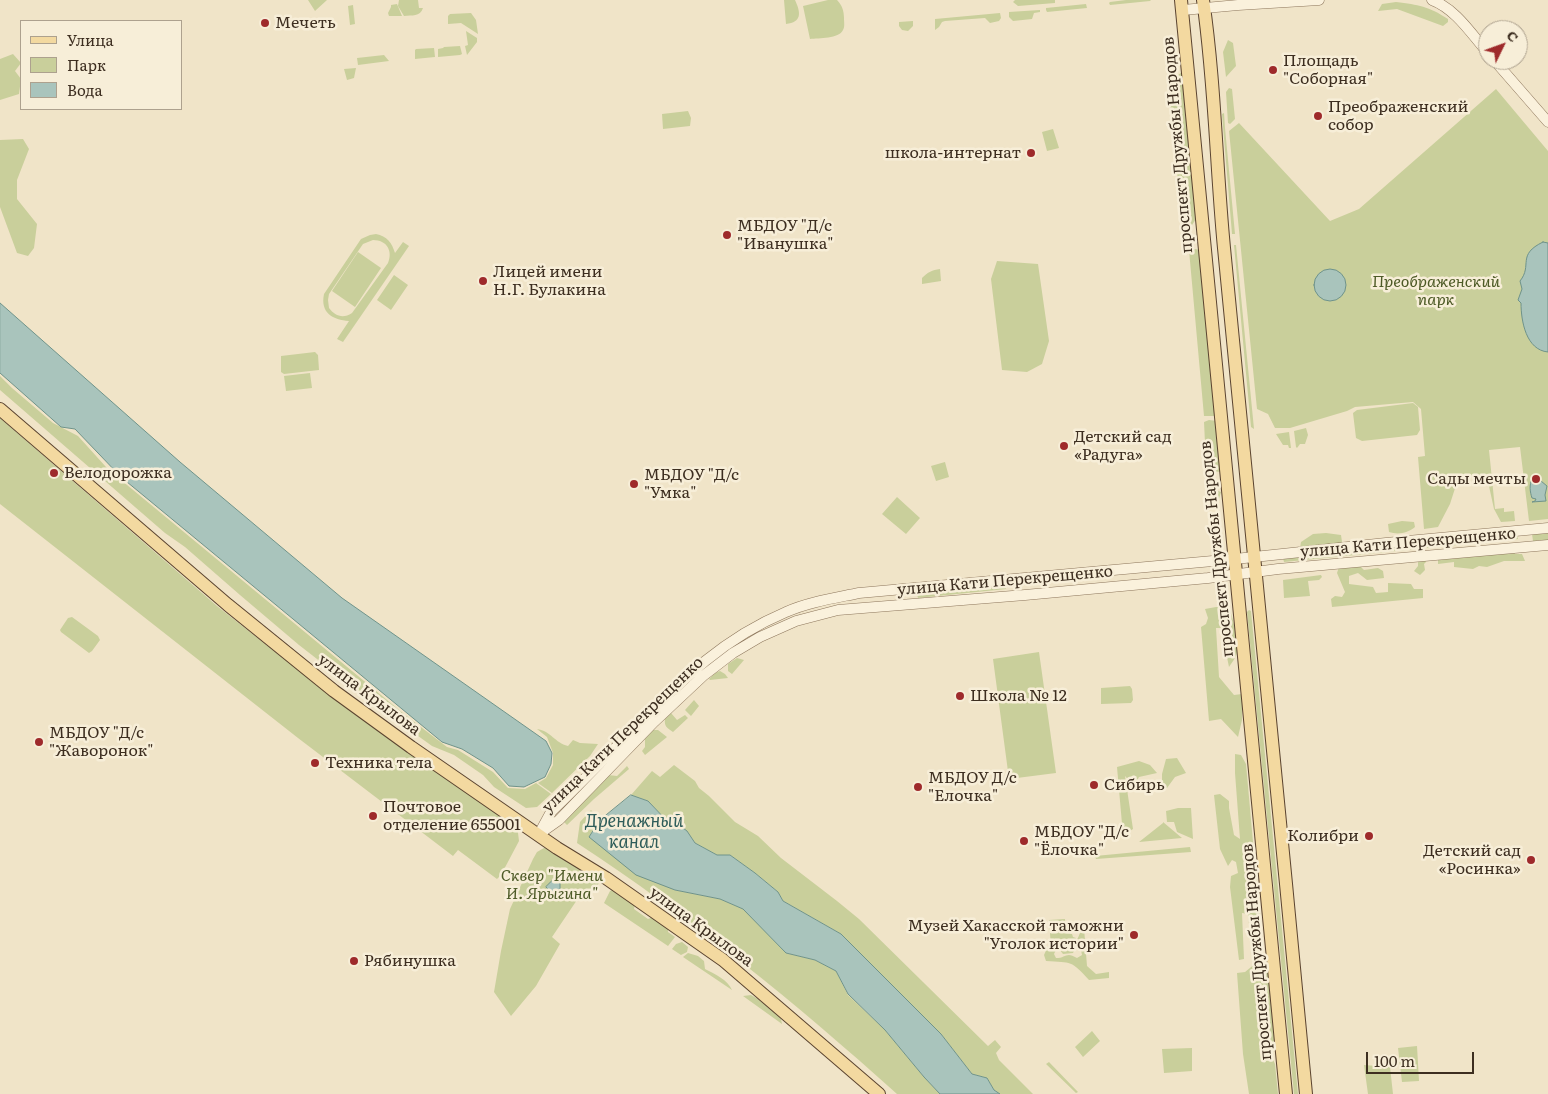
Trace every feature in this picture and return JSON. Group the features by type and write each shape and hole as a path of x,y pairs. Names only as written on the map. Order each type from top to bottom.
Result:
{"main road":[{"path":"1204,4 1209,45 1224,243 1256,557 1306,1094"},
{"name":"проспект Дружбы Народов","path":"1182,5 1286,1094"},
{"name":"улица Крылова","path":"0,409 228,605 312,674 411,747 557,848 606,878 723,960 879,1094"}],"street":[{"path":"1182,5 1319,0"},
{"path":"1432,0 1438,2 1454,14 1478,42"},
{"path":"1503,70 1548,122"},
{"name":"улица Кати Перекрещенко","path":"539,834 551,812 696,667 734,638 754,626 787,611 859,593 1548,528"},
{"name":"улица Кати Перекрещенко","path":"539,834 559,820 654,722 703,676 733,653 760,637 796,620 838,610 1025,595 1548,545"}],"green space":[{"path":"308,0 327,0 315,11"},
{"path":"399,0 418,0 419,8 423,8 422,11 418,14 404,16 398,6"},
{"path":"784,0 795,0 799,13 795,21 786,24"},
{"path":"828,0 837,0 841,6 844,15 844,29 833,37 810,39 803,6"},
{"path":"1015,0 1055,0 1055,3 1018,6 1013,2"},
{"path":"1126,0 1151,0 1110,5 1109,3"},
{"path":"1396,2 1429,9 1448,19 1448,22 1443,26 1397,9 1378,11 1382,4"},
{"path":"397,4 402,16 389,16 388,13 391,5"},
{"path":"1086,4 1087,8 1047,12 1046,10 1046,8"},
{"path":"353,5 355,24 350,25 348,6"},
{"path":"1040,10 1040,12 1034,13 1032,19 1013,21 1009,17 1009,12"},
{"path":"471,13 476,20 478,34 461,23 448,24 448,16 450,14"},
{"path":"1000,13 1001,18 999,21 990,23 985,18 945,21 935,30 935,19"},
{"path":"913,21 913,26 908,31 902,30 899,26 899,22"},
{"path":"466,31 477,38 477,42 467,55 465,46 468,45"},
{"path":"1165,38 1176,42 1172,63 1165,62"},
{"path":"1228,40 1233,43 1236,66 1226,77 1223,52"},
{"path":"460,46 462,54 460,55 438,57 438,49"},
{"path":"434,48 435,57 415,59 416,49"},
{"path":"13,54 20,62 15,71 20,78 20,86 19,94 0,100 0,59"},
{"path":"384,55 389,61 358,65 357,58"},
{"path":"356,68 354,78 347,80 344,69"},
{"path":"1183,71 1196,219 1190,228 1183,230 1168,83"},
{"path":"1229,88 1232,89 1235,119 1230,124 1228,123 1226,92"},
{"name":"Преображенский парк","path":"1496,89 1548,151 1548,519 1529,521 1520,447 1489,450 1495,509 1504,508 1504,512 1514,511 1515,521 1501,522 1494,509 1487,477 1458,479 1450,504 1438,527 1424,529 1418,457 1425,456 1421,409 1413,402 1355,407 1290,428 1275,428 1268,414 1257,409 1229,131 1239,123 1330,221 1359,209"},
{"path":"688,111 691,118 690,126 663,129 662,114"},
{"path":"1224,113 1235,234 1232,234 1222,114"},
{"path":"1053,129 1059,148 1047,151 1042,132"},
{"path":"23,139 29,149 17,180 17,199 37,224 34,248 28,256 17,253 0,207 0,140"},
{"path":"376,234 386,238 391,243 395,253 403,242 409,246 343,342 337,339 349,321 333,317 326,311 323,301 324,294 361,239","holes":["378,240 388,247 390,254 388,263 352,313 345,316 337,315 329,308 329,294 363,244"]},
{"path":"1234,245 1236,245 1254,429 1251,427"},
{"path":"1189,250 1200,250 1217,416 1204,416"},
{"path":"358,252 381,268 355,307 332,291"},
{"path":"997,261 1038,264 1049,341 1042,364 1027,372 1002,370 991,279"},
{"path":"940,269 941,281 922,284 922,278 926,274"},
{"path":"394,275 408,285 391,310 377,300"},
{"path":"315,352 318,355 319,370 284,374 281,372 281,356"},
{"path":"310,373 312,388 286,391 284,376"},
{"path":"0,376 53,423 78,436 106,467 121,480 404,714 447,747 458,750 493,772 508,788 525,789 536,783 551,794 537,807 526,808 494,787 483,775 454,755 432,746 389,715 299,645 185,547 165,533 0,390"},
{"path":"1413,403 1418,407 1420,430 1417,435 1362,441 1356,438 1353,413 1357,410"},
{"path":"0,418 217,606 325,691 517,825 519,841 501,875 497,879 458,850 453,856 298,738 0,504"},
{"path":"1209,420 1217,421 1222,472 1210,471 1206,464 1204,422"},
{"path":"1306,428 1308,435 1305,444 1300,444 1297,448 1294,431"},
{"path":"1289,432 1291,448 1288,445 1283,445 1276,434"},
{"path":"945,462 949,477 936,481 931,466"},
{"path":"1211,488 1221,492 1218,507 1210,506"},
{"path":"897,497 920,518 906,534 882,514"},
{"path":"1216,520 1219,521 1222,534 1212,533 1211,523"},
{"path":"1402,521 1414,522 1415,527 1403,533 1389,532 1388,524"},
{"path":"1548,533 1548,540 1533,541 1532,534"},
{"path":"1313,534 1341,535 1342,542 1337,545 1300,548 1301,542"},
{"path":"1517,535 1518,539 1284,562 1283,558"},
{"path":"1514,550 1515,554 1522,554 1525,561 1504,561 1487,567 1479,566 1473,569 1454,567 1454,562 1438,564 1438,557"},
{"path":"1418,559 1425,559 1426,562 1424,564 1425,570 1420,575 1414,571 1418,566"},
{"path":"1358,564 1364,570 1378,568 1383,571 1384,578 1367,580 1358,573 1349,576 1349,584 1373,587 1376,593 1388,592 1388,583 1411,584 1414,589 1423,589 1423,598 1332,607 1331,599 1335,596 1342,597 1345,592 1337,573 1339,567"},
{"path":"1321,575 1322,577 1319,580 1308,581 1310,596 1284,598 1283,580"},
{"path":"1005,585 1006,589 918,598 917,594"},
{"path":"1229,607 1234,623 1237,647 1235,658 1229,667 1221,628 1216,628 1219,677 1234,695 1242,694 1242,720 1238,737 1221,719 1209,721 1201,627 1206,624 1208,618 1205,609"},
{"path":"1251,611 1298,1094 1294,1094 1247,612"},
{"path":"72,617 98,636 100,640 89,653 60,630 68,618"},
{"path":"1039,652 1056,773 1009,779 993,659"},
{"path":"737,658 744,660 732,674 728,671 728,664"},
{"path":"720,671 728,678 709,679 715,673"},
{"path":"1130,686 1133,700 1131,703 1101,704 1101,688"},
{"path":"694,700 699,706 691,716 685,710"},
{"path":"671,713 677,720 685,715 688,718 673,732 665,723 665,719"},
{"path":"537,729 546,732 568,746 573,740 580,743 598,744 590,756 552,793 538,783 546,778 553,765 553,753 547,737"},
{"path":"653,730 658,730 667,737 645,755 642,751 645,747 645,739"},
{"path":"1235,754 1241,755 1246,764 1262,942 1259,955 1252,954 1248,914 1242,913 1244,959 1239,960 1230,887 1231,876 1238,873 1236,862 1232,860 1228,866 1220,849 1214,795 1220,794 1229,801 1234,835 1240,839"},
{"path":"1177,758 1186,773 1175,777 1167,788 1162,788 1162,774 1166,759"},
{"path":"1139,761 1150,765 1157,773 1139,777 1134,786 1125,776 1133,829 1123,835 1117,767"},
{"path":"674,765 695,781 699,788 735,822 758,836 781,858 859,919 988,1046 995,1040 1001,1047 996,1053 999,1060 1033,1094 1000,1094 994,1090 987,1078 972,1074 941,1034 841,934 783,901 778,892 730,855 717,855 695,843 687,831 669,823 648,801 631,795 652,771 660,777"},
{"path":"627,766 629,769 567,825 563,821 608,775 617,776"},
{"path":"1178,808 1191,808 1193,839 1177,832 1174,822 1167,822 1166,811"},
{"path":"591,810 600,820 589,837 675,890 720,899 744,909 786,953 815,960 836,971 848,995 885,1030 940,1094 897,1094 742,962 619,871 577,843 580,822"},
{"path":"1163,823 1182,838 1139,842"},
{"path":"1190,847 1191,852 1096,859 1095,856"},
{"name":"Сквер \"Имени И. Ярыгина\"","path":"544,848 551,849 599,881 594,890 589,892 583,891 552,937 560,944 536,986 511,1016 494,992 501,951 510,909 533,859 537,852"},
{"path":"614,889 635,904 634,909 648,919 653,917 668,927 668,932 675,937 668,946 604,903 610,891"},
{"path":"1065,919 1065,923 1074,923 1082,930 1084,928 1087,966 1096,974 1109,972 1109,978 1089,980 1070,964 1046,961 1044,955 1048,946 1051,947 1049,920","holes":["1077,929 1080,931 1080,934 1076,943 1082,955 1077,958 1068,955 1056,958 1054,954 1056,950 1060,950 1063,954 1073,953 1077,948 1075,945 1076,938 1072,934 1066,933"]},
{"path":"682,942 688,947 687,952 681,955 672,949 676,944"},
{"path":"688,953 698,956 704,961 705,969 724,980 732,990 683,957"},
{"path":"1267,962 1275,1042 1271,1055 1275,1064 1278,1094 1249,1094 1243,1054 1237,973 1245,972 1256,963"},
{"path":"751,995 768,1005 781,1019 782,1024 743,996"},
{"path":"1092,1031 1100,1041 1083,1057 1075,1047"},
{"path":"1417,1046 1419,1081 1402,1082 1398,1048"},
{"path":"1192,1048 1192,1071 1164,1073 1162,1049"},
{"path":"1049,1062 1078,1092 1076,1093 1046,1064"},
{"path":"1364,1065 1390,1067 1393,1094 1368,1094"}],"water":[{"path":"1543,242 1548,243 1548,352 1534,346 1526,334 1521,303 1518,300 1522,289 1520,281 1524,275 1527,256 1530,251"},
{"path":"1330,269 1342,273 1346,285 1342,297 1330,301 1318,297 1314,285 1318,273"},
{"path":"0,303 180,462 342,598 546,741 552,753 551,764 545,777 524,787 509,786 493,768 462,749 442,742 121,477 75,429 61,427 0,373"},
{"path":"1532,479 1538,482 1541,481 1547,486 1546,501 1532,502 1536,499 1532,498 1531,493"},
{"name":"Дренажный канал","path":"631,795 648,801 669,823 675,822 687,831 695,843 717,855 730,855 778,892 783,901 841,934 941,1034 972,1074 987,1078 994,1090 1000,1094 940,1094 885,1030 848,994 836,971 815,960 786,953 743,909 720,899 675,890 636,875 589,837 600,820"},
{"path":"552,881 560,882 560,889 552,893 546,887"}],"place":[{"name":"Мечеть","path":"265,23"},
{"name":"Площадь \"Соборная\"","path":"1273,70"},
{"name":"Преображенский собор","path":"1318,116"},
{"name":"школа-интернат","path":"1031,153"},
{"name":"МБДОУ \"Д/с \"Иванушка\"","path":"727,235"},
{"name":"Лицей имени Н.Г. Булакина","path":"483,281"},
{"name":"Детский сад «Радуга»","path":"1064,446"},
{"name":"Велодорожка","path":"54,473"},
{"name":"Сады мечты","path":"1536,479"},
{"name":"МБДОУ \"Д/с \"Умка\"","path":"634,484"},
{"name":"Школа № 12","path":"960,696"},
{"name":"МБДОУ \"Д/с \"Жаворонок\"","path":"39,742"},
{"name":"Техника тела","path":"315,763"},
{"name":"Сибирь","path":"1094,785"},
{"name":"МБДОУ Д/с \"Елочка\"","path":"918,787"},
{"name":"Почтовое отделение 655001","path":"373,816"},
{"name":"Колибри","path":"1369,836"},
{"name":"МБДОУ \"Д/с \"Ёлочка\"","path":"1024,841"},
{"name":"Детский сад «Росинка»","path":"1531,860"},
{"name":"Музей Хакасской таможни \"Уголок истории\"","path":"1134,935"},
{"name":"Рябинушка","path":"354,961"}]}
